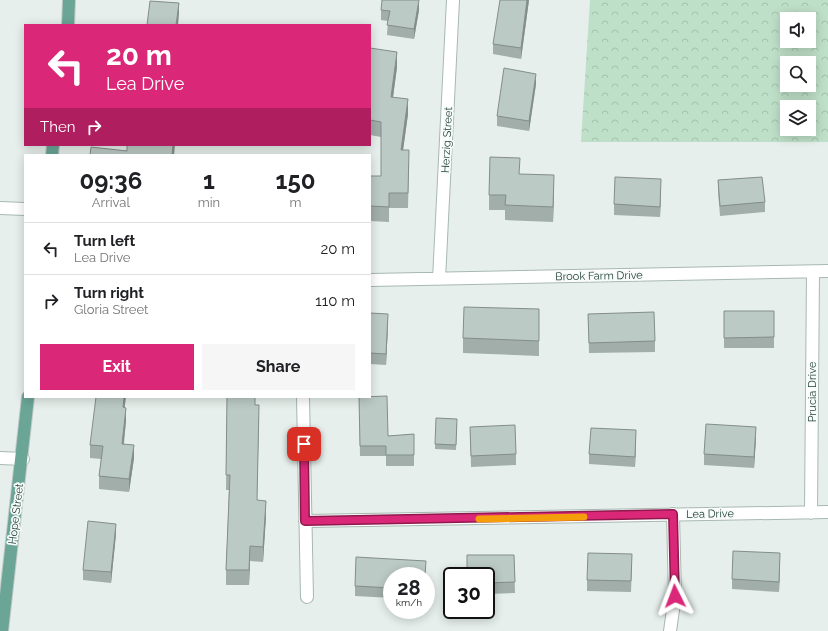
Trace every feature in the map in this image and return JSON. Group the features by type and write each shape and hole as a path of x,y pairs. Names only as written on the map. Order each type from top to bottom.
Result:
{"main road":[{"path":"68,24 69,0"},
{"name":"Hope Street","path":"2,631 23,459 28,398"}],"street":[{"name":"Herzig Street","path":"439,279 453,0"},
{"path":"0,208 24,209"},
{"name":"Brook Farm Drive","path":"371,280 828,271"},
{"name":"Prucia Drive","path":"811,512 813,272"},
{"path":"303,398 307,597"},
{"path":"0,458 23,459"},
{"name":"Lea Drive","path":"305,521 828,512"},
{"path":"670,631 675,596 673,514"}],"green space":[{"path":"590,0 828,0 828,142 581,142"}],"building":[{"path":"382,0 419,0 414,29 387,25 390,11 381,10"},
{"path":"500,0 527,0 521,48 493,44"},
{"path":"150,1 179,3 176,24 147,24"},
{"path":"371,48 397,52 391,97 408,99 401,150 409,150 408,193 389,193 389,207 371,206 371,176 381,176 381,122 371,120"},
{"path":"504,68 536,74 529,121 497,116"},
{"path":"127,146 173,146 172,154 90,154 91,147 127,151"},
{"path":"490,157 520,158 519,174 554,175 553,207 505,205 506,195 489,195"},
{"path":"615,177 661,179 660,207 614,204"},
{"path":"762,177 765,202 720,206 718,180"},
{"path":"464,307 539,309 539,341 463,338"},
{"path":"724,311 774,311 774,337 724,338"},
{"path":"654,312 655,341 589,343 588,314"},
{"path":"371,313 388,314 386,354 371,353"},
{"path":"387,396 388,436 414,434 414,455 386,455 386,446 360,446 359,398 371,398 371,397"},
{"path":"96,398 124,398 123,407 126,408 122,444 134,445 129,479 99,476 103,446 90,445"},
{"path":"227,398 255,398 255,405 259,405 257,500 266,501 263,547 250,546 249,570 226,570 230,475 226,475"},
{"path":"436,418 457,419 456,445 435,444"},
{"path":"706,424 756,427 754,457 704,454"},
{"path":"515,425 516,454 471,456 470,427"},
{"path":"591,428 636,430 635,457 589,454"},
{"path":"88,521 116,524 111,572 83,570"},
{"path":"733,551 780,553 779,582 732,579"},
{"path":"588,553 632,554 631,581 587,580"},
{"path":"467,555 514,555 515,582 495,583 495,567 467,567"},
{"path":"356,557 426,561 426,567 383,567 383,588 355,586"}],"slow traffic":[{"path":"479,519 584,517"}],"route":[{"path":"304,444 305,521 479,519 673,514 673,566 675,596"}]}
